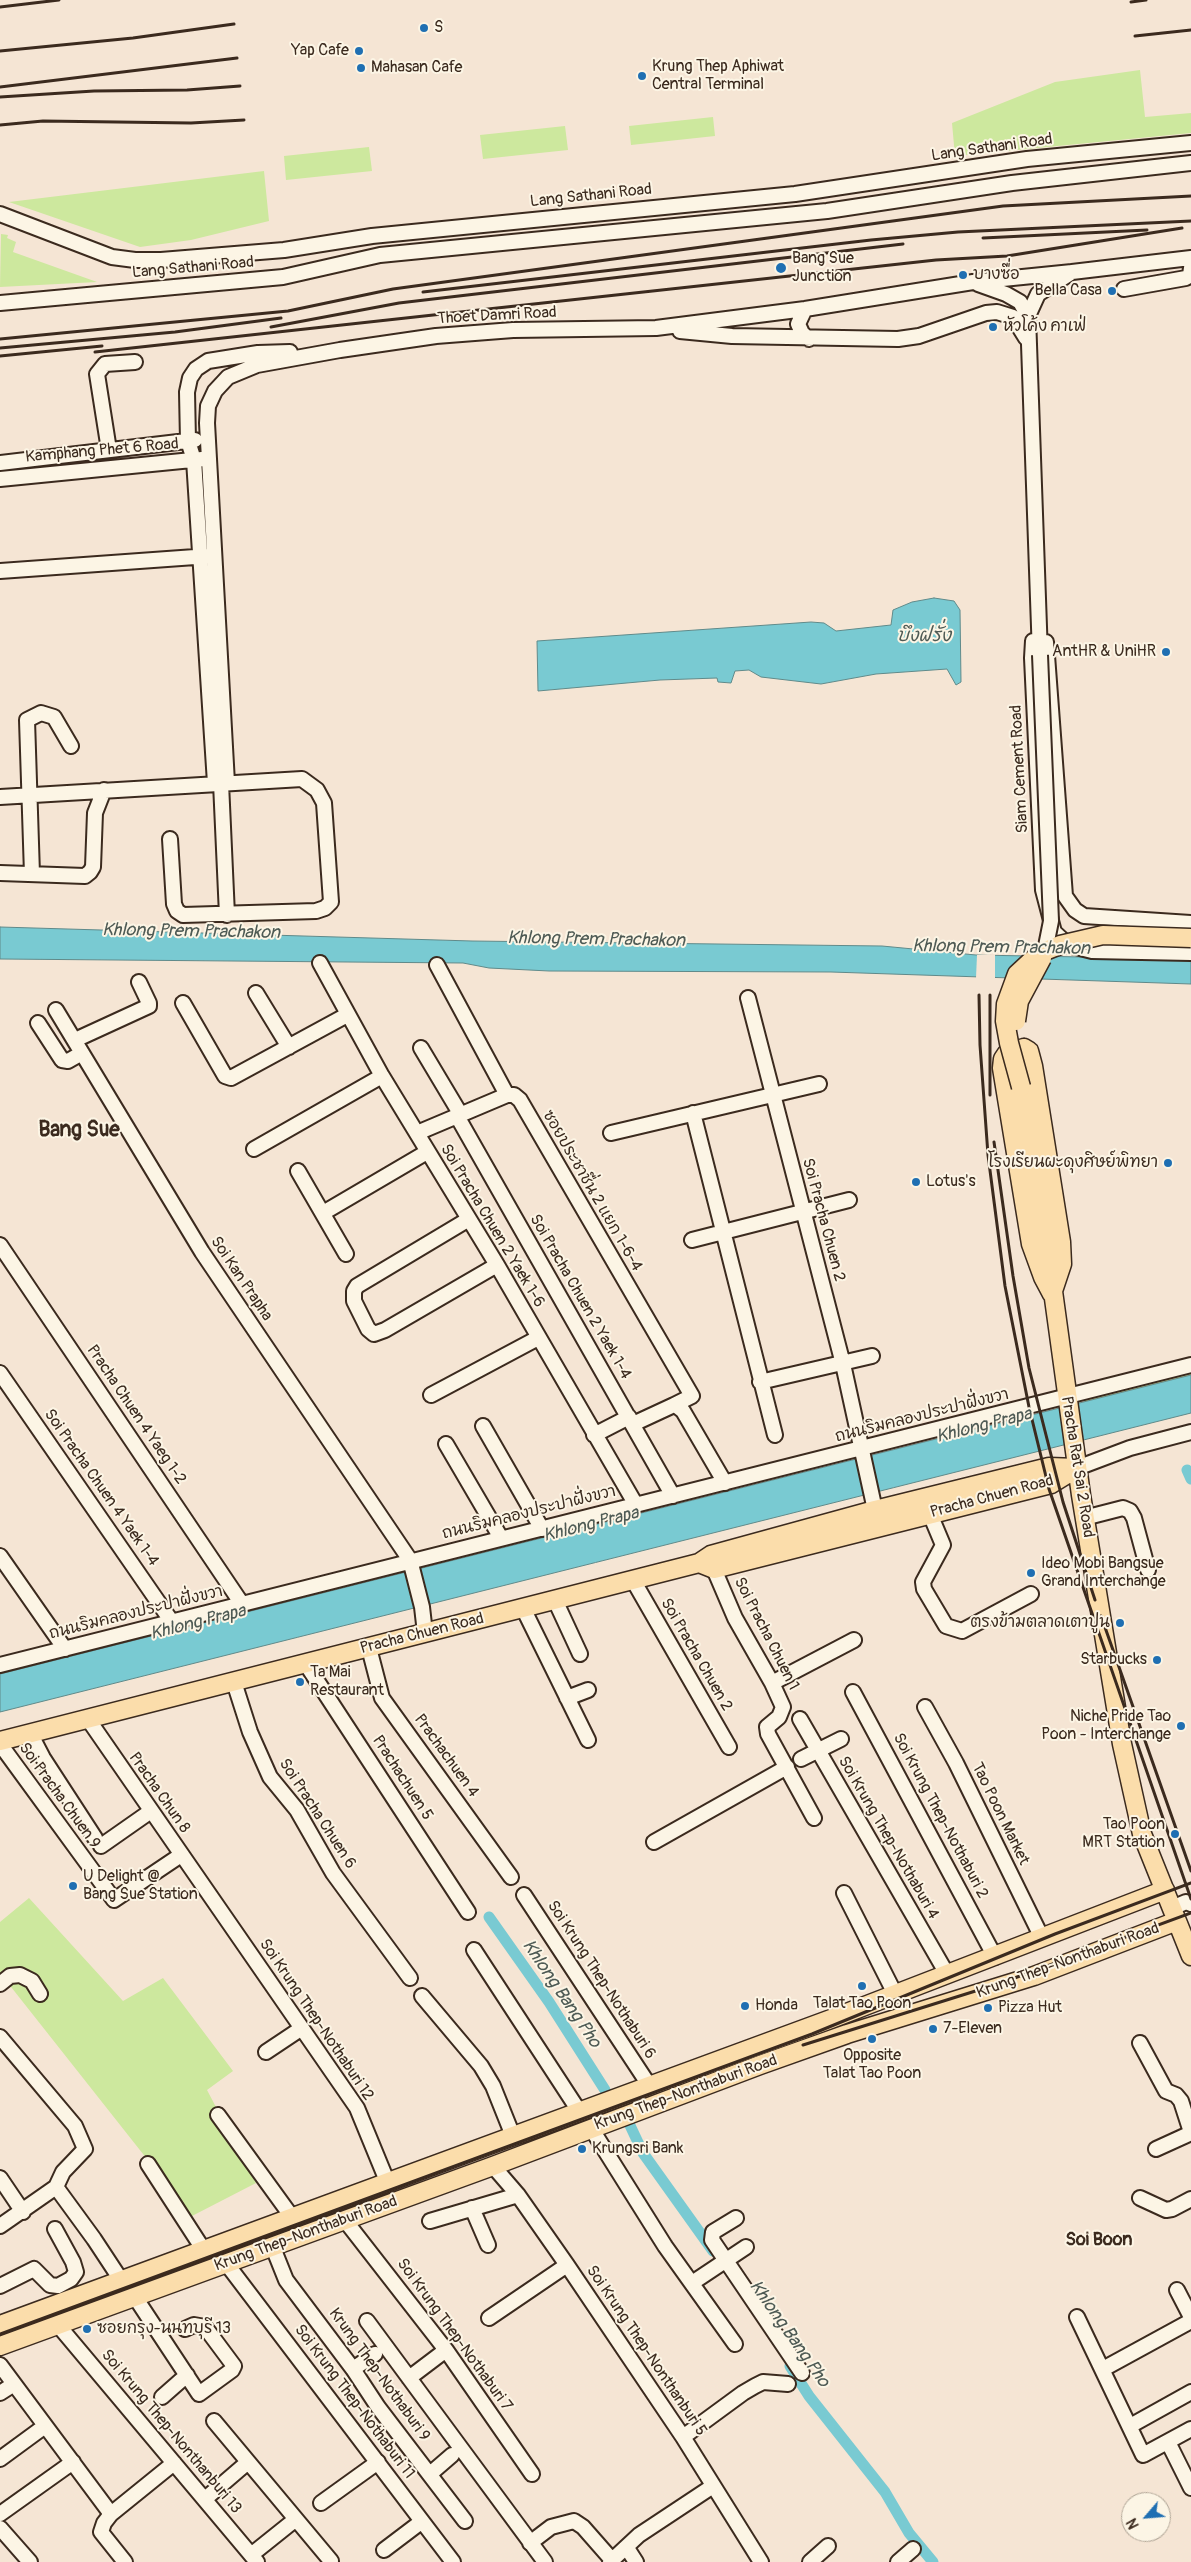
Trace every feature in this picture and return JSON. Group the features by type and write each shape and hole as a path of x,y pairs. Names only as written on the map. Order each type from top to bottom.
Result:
{"main road":[{"path":"1045,951 1081,939 1103,935 1191,938"},
{"name":"Pracha Rat Sai 2 Road","path":"1045,951 1019,1001 1016,1020 1021,1086 1045,1233 1084,1518 1132,1795 1151,1860 1165,1890 1182,1910 1191,1956"},
{"path":"1015,1048 1024,1048 1031,1056 1061,1242 1062,1264 1052,1294 1043,1277 1031,1244 1002,1068 1003,1059 1007,1052 1015,1048"},
{"name":"Pracha Chuen Road","path":"707,1566 711,1555 874,1504 1048,1466 1077,1468"},
{"name":"Pracha Chuen Road","path":"0,1742 633,1580 707,1566 1051,1484 1077,1468"},
{"name":"Krung Thep-Nonthaburi Road","path":"1,2323 49,2307 995,1957 1165,1890"},
{"name":"Krung Thep-Nonthaburi Road","path":"0,2346 272,2245 493,2166 847,2034 1034,1976 1182,1910"},
{"path":"579,2111 588,2129"},
{"path":"49,2307 58,2325"}],"street":[{"name":"Lang Sathani Road","path":"0,214 112,257 135,260 161,260 284,250 372,236 795,194 1027,159 1191,143"},
{"name":"Lang Sathani Road","path":"0,303 283,277 380,255 827,211 1012,183 1191,163"},
{"path":"0,226 22,223"},
{"name":"Thoet Damri Road","path":"207,556 208,406 215,391 228,377 257,365 340,350 436,336 513,330 656,328 805,309 974,282 1191,258"},
{"path":"1124,290 1186,278 1190,275 1191,268"},
{"name":"Thoet Damri Road","path":"1028,316 1038,294 1072,272"},
{"name":"Thoet Damri Road","path":"974,282 1006,294 1020,302 1028,316"},
{"path":"805,309 798,324 802,333 810,339"},
{"name":"Thoet Damri Road","path":"656,328 732,336 810,339 898,339 919,336 986,313 997,312 1008,314 1017,321 1029,343"},
{"name":"Siam Cement Road","path":"1028,316 1051,921 1045,951"},
{"name":"Thoet Damri Road","path":"207,556 194,460 188,441 187,392 190,378 196,369 208,362 258,353 340,350"},
{"path":"109,450 97,374 105,364 135,362"},
{"name":"Kamphang Phet 6 Road","path":"0,463 207,439"},
{"name":"Kamphang Phet 6 Road","path":"0,479 208,459"},
{"path":"0,571 207,556 227,915"},
{"name":"Siam Cement Road","path":"1039,609 1050,670 1066,896 1075,910 1084,916 1102,919 1191,923"},
{"name":"Siam Cement Road","path":"1039,609 1032,658 1042,883 1054,932 1068,945 1092,951 1191,953"},
{"path":"32,874 27,720 41,712 54,717 71,746"},
{"path":"0,797 302,779 317,790 324,803 332,892 331,902 316,911 183,915 177,911 174,904 170,839"},
{"path":"0,873 85,876 93,867 96,813 104,790"},
{"path":"1042,883 1048,881 1064,882"},
{"name":"Soi Pracha Chuen 2 Yaek 1-6","path":"320,963 382,1076 497,1265 636,1505"},
{"path":"417,1133 507,1095 437,965"},
{"path":"75,1040 149,1006 139,982"},
{"path":"256,993 288,1047"},
{"name":"Soi Pracha Chuen 2","path":"748,998 842,1364 874,1504"},
{"path":"183,1003 225,1076 231,1078 347,1014"},
{"name":"Soi Kan Prapha","path":"56,1010 202,1252 411,1565 422,1607 426,1633"},
{"path":"38,1023 62,1060 68,1060 82,1053"},
{"name":"Soi Pracha Chuen 2 Yaek 1-4","path":"422,1048 673,1496"},
{"path":"254,1149 382,1076"},
{"path":"611,1133 819,1084"},
{"name":"ซอยประชาชื่น 2 แยก 1-6-4","path":"507,1095 514,1095 520,1100 692,1396 674,1405"},
{"path":"693,1113 760,1382 775,1434"},
{"path":"323,1212 427,1152"},
{"path":"298,1171 346,1254"},
{"path":"692,1240 849,1200"},
{"path":"468,1219 357,1286 353,1295 368,1329 374,1334 380,1333 497,1265"},
{"name":"Pracha Chuen 4 Yaeg 1-2","path":"0,1245 242,1604"},
{"path":"431,1395 538,1338"},
{"path":"760,1382 872,1356"},
{"name":"ถนนริมคลองประปาฝั่งขวา","path":"0,1665 242,1604 411,1565 501,1538 1067,1400 1191,1365"},
{"name":"Soi Pracha Chuen 4 Yaek 1-4","path":"0,1373 172,1622"},
{"path":"594,1435 674,1405 683,1411 724,1483"},
{"path":"483,1426 542,1529"},
{"path":"1077,1468 1130,1448 1191,1432"},
{"path":"446,1444 501,1538"},
{"path":"1084,1518 1123,1508 1130,1510 1134,1518 1148,1570"},
{"path":"930,1514 943,1546 923,1582 924,1589 946,1626 962,1631 1031,1594"},
{"path":"0,1556 65,1649"},
{"name":"Soi Pracha Chuen 1","path":"707,1566 734,1618 772,1683 783,1707 779,1717 767,1727 814,1818"},
{"name":"Soi Pracha Chuen 2","path":"633,1580 729,1748"},
{"path":"555,1600 580,1654"},
{"path":"523,1608 588,1740"},
{"path":"772,1683 854,1640"},
{"name":"Prachachuen 4","path":"369,1648 382,1698 511,1877"},
{"name":"Prachachuen 5","path":"306,1664 468,1912"},
{"name":"Soi Pracha Chuen 6","path":"234,1682 250,1732 270,1777 297,1810 333,1873 410,1978"},
{"path":"567,1698 588,1690"},
{"name":"Soi Krung Thep-Nothaburi 2","path":"853,1692 995,1957"},
{"name":"Tao Poon Market","path":"925,1707 956,1763 1042,1938"},
{"name":"Pracha Chun 8","path":"88,1719 203,1886"},
{"name":"Soi Krung Thep-Nothaburi 4","path":"800,1719 946,1974"},
{"path":"30,1733 43,1758 98,1842 151,1811"},
{"path":"801,1759 841,1739"},
{"name":"Soi Pracha Chuen 9","path":"0,1742 114,1900 181,1855"},
{"path":"654,1842 787,1767"},
{"name":"Soi Krung Thep-Nothaburi 12","path":"203,1886 357,2108 388,2181"},
{"path":"844,1893 895,1994"},
{"name":"Soi Krung Thep-Nothaburi 6","path":"524,1895 649,2085"},
{"path":"474,1950 579,2111"},
{"path":"0,1984 10,1976 20,1975 32,1981 40,1994"},
{"path":"422,1996 481,2066 493,2086 513,2136"},
{"path":"266,2052 302,2028"},
{"path":"0,2037 75,2126 83,2140 85,2149 63,2172 56,2187 23,2212 0,2226"},
{"path":"1140,2043 1166,2090 1176,2095 1181,2101 1191,2132 1156,2149"},
{"path":"218,2115 292,2217"},
{"path":"588,2129 664,2246 735,2344"},
{"path":"148,2164 203,2249"},
{"name":"Soi Krung Thep-Nonthanburi 5","path":"493,2166 518,2195 567,2265 683,2437 761,2562"},
{"path":"0,2178 23,2212"},
{"path":"56,2187 94,2239 120,2280"},
{"path":"430,2221 518,2195"},
{"path":"1140,2198 1166,2210 1191,2199"},
{"path":"472,2208 488,2245"},
{"path":"736,2218 712,2234 712,2240 724,2263 802,2373"},
{"name":"Soi Krung Thep-Nothaburi 7","path":"344,2219 446,2350 532,2474"},
{"path":"0,2286 34,2269 50,2285 58,2286 71,2279 76,2272 73,2262 55,2229"},
{"name":"Krung Thep-Nothaburi 9","path":"272,2245 286,2280 353,2369 378,2407 465,2521"},
{"path":"692,2283 746,2247"},
{"name":"Soi Krung Thep-Nothaburi 11","path":"226,2263 453,2562"},
{"path":"489,2318 567,2265"},
{"path":"1177,2290 1191,2317"},
{"path":"135,2297 199,2394 226,2375 234,2366 205,2327 194,2325 185,2328"},
{"path":"1077,2318 1104,2369 1143,2456 1191,2429"},
{"path":"367,2321 545,2562"},
{"path":"1104,2369 1191,2321"},
{"name":"Soi Krung Thep-Nonthanburi 13","path":"58,2325 254,2559"},
{"path":"409,2378 446,2350"},
{"path":"353,2369 375,2354"},
{"path":"0,2364 111,2514"},
{"path":"162,2397 187,2375"},
{"path":"683,2437 742,2393 755,2386 763,2382 788,2384"},
{"path":"0,2394 14,2384"},
{"path":"1130,2426 1191,2392"},
{"path":"214,2421 331,2561"},
{"path":"0,2459 46,2426"},
{"path":"1168,2442 1191,2488"},
{"path":"430,2474 452,2455"},
{"path":"0,2514 73,2462"},
{"path":"204,2499 248,2462"},
{"path":"321,2503 378,2462"},
{"path":"125,2562 102,2532 104,2523 111,2514 174,2463"},
{"path":"530,2543 551,2526 574,2521 583,2527 611,2561 639,2535 713,2486"},
{"path":"254,2559 296,2519"},
{"path":"384,2550 421,2522"},
{"path":"0,2528 30,2562"},
{"path":"810,2562 828,2546"},
{"path":"627,2548 636,2562"},
{"path":"898,2562 913,2549"}],"green space":[{"path":"1140,70 1145,117 1191,113 1191,133 955,156 952,123 1055,82"},
{"path":"713,117 715,136 631,145 629,126"},
{"path":"565,126 568,150 483,159 480,135"},
{"path":"369,147 372,171 286,180 284,156"},
{"path":"264,171 269,221 191,240 140,247 9,202"},
{"path":"1,234 8,235 7,238 16,242 13,252 97,282 0,287"},
{"path":"1191,1369 1191,1375 1084,1402 1083,1397"},
{"path":"29,1898 123,2001 163,1978 233,2071 207,2090 256,2183 192,2216 0,1973 0,1922"}],"water":[{"name":"บึงฝรั่ง","path":"934,598 954,601 960,610 961,682 956,685 947,669 876,674 821,684 761,677 749,670 735,671 731,683 718,682 717,678 660,680 538,691 537,641 811,622 824,623 836,631 891,625 893,610 912,602"},
{"path":"0,927 472,941 882,946 976,955 1191,959 1191,984 831,972 549,971 489,968 463,963 0,959"},
{"path":"1191,1375 1191,1413 0,1712 0,1674"}],"pier":[{"path":"995,954 995,979 976,978 977,955"}],"waterway":[{"path":"1187,1470 1191,1479"},
{"name":"Khlong Bang Pho","path":"489,1917 549,2002 605,2090"},
{"name":"Khlong Bang Pho","path":"627,2119 643,2153 713,2251"},
{"name":"Khlong Bang Pho","path":"790,2366 809,2396 885,2492 909,2533 933,2562"}],"railway":[{"path":"0,7 59,0"},
{"path":"1131,2 1146,0"},
{"path":"0,51 133,38 234,24"},
{"path":"1135,36 1191,30"},
{"path":"0,87 237,58"},
{"path":"0,97 94,91 187,90 240,86"},
{"path":"0,125 43,121 191,123 244,120"},
{"path":"0,339 288,311 393,289 1003,206 1191,196"},
{"path":"423,292 871,240 958,232 1191,221"},
{"path":"95,352 936,260 1007,256 1182,228"},
{"path":"983,238 1147,230"},
{"path":"271,327 399,303 903,244"},
{"path":"0,348 175,332 281,318"},
{"path":"0,356 102,346"},
{"path":"979,995 980,1045 988,1155 1005,1286 1029,1407 1049,1489 1191,1899"},
{"path":"990,995 990,1095"},
{"path":"994,1142 1013,1276 1029,1368 1063,1502 1095,1600"},
{"path":"1101,1616 1191,1871"},
{"path":"0,2334 812,2034 1055,1934 1191,1883"},
{"path":"803,2045 1001,1983 1191,1913"}],"place":[{"name":"S","path":"424,28"},
{"name":"Yap Cafe","path":"359,51"},
{"name":"Mahasan Cafe","path":"361,68"},
{"name":"Krung Thep Aphiwat Central Terminal","path":"642,76"},
{"name":"Bang Sue Junction","path":"781,268"},
{"name":"บางซื่อ","path":"963,275"},
{"name":"Bella Casa","path":"1112,291"},
{"name":"หัวโค้ง คาเฟ่","path":"993,327"},
{"name":"AntHR & UniHR","path":"1166,652"},
{"name":"โรงเรียนผะดุงศิษย์พิทยา","path":"1168,1163"},
{"name":"Lotus's","path":"916,1182"},
{"name":"Ideo Mobi Bangsue Grand Interchange","path":"1031,1573"},
{"name":"ตรงข้ามตลาดเตาปูน","path":"1120,1623"},
{"name":"Starbucks","path":"1157,1660"},
{"name":"Ta Mai Restaurant","path":"300,1682"},
{"name":"Niche Pride Tao Poon - Interchange","path":"1181,1726"},
{"name":"Tao Poon MRT Station","path":"1175,1834"},
{"name":"U Delight @ Bang Sue Station","path":"73,1886"},
{"name":"Talat Tao Poon","path":"862,1986"},
{"name":"Honda","path":"745,2006"},
{"name":"Pizza Hut","path":"988,2008"},
{"name":"7-Eleven","path":"933,2029"},
{"name":"Opposite Talat Tao Poon","path":"872,2039"},
{"name":"Krungsri Bank","path":"582,2149"},
{"name":"ซอยกรุง-นนทบุรี 13","path":"87,2329"}],"district":[{"name":"Bang Sue","path":"79,1131"},
{"name":"Soi Boon","path":"1099,2240"}],"water label":[{"name":"Khlong Prem Prachakon","path":"191,932"},
{"name":"Khlong Prem Prachakon","path":"596,940"},
{"name":"Khlong Prem Prachakon","path":"1001,948"},
{"name":"Khlong Prapa","path":"984,1426"},
{"name":"Khlong Prapa","path":"591,1525"},
{"name":"Khlong Prapa","path":"198,1623"}]}
